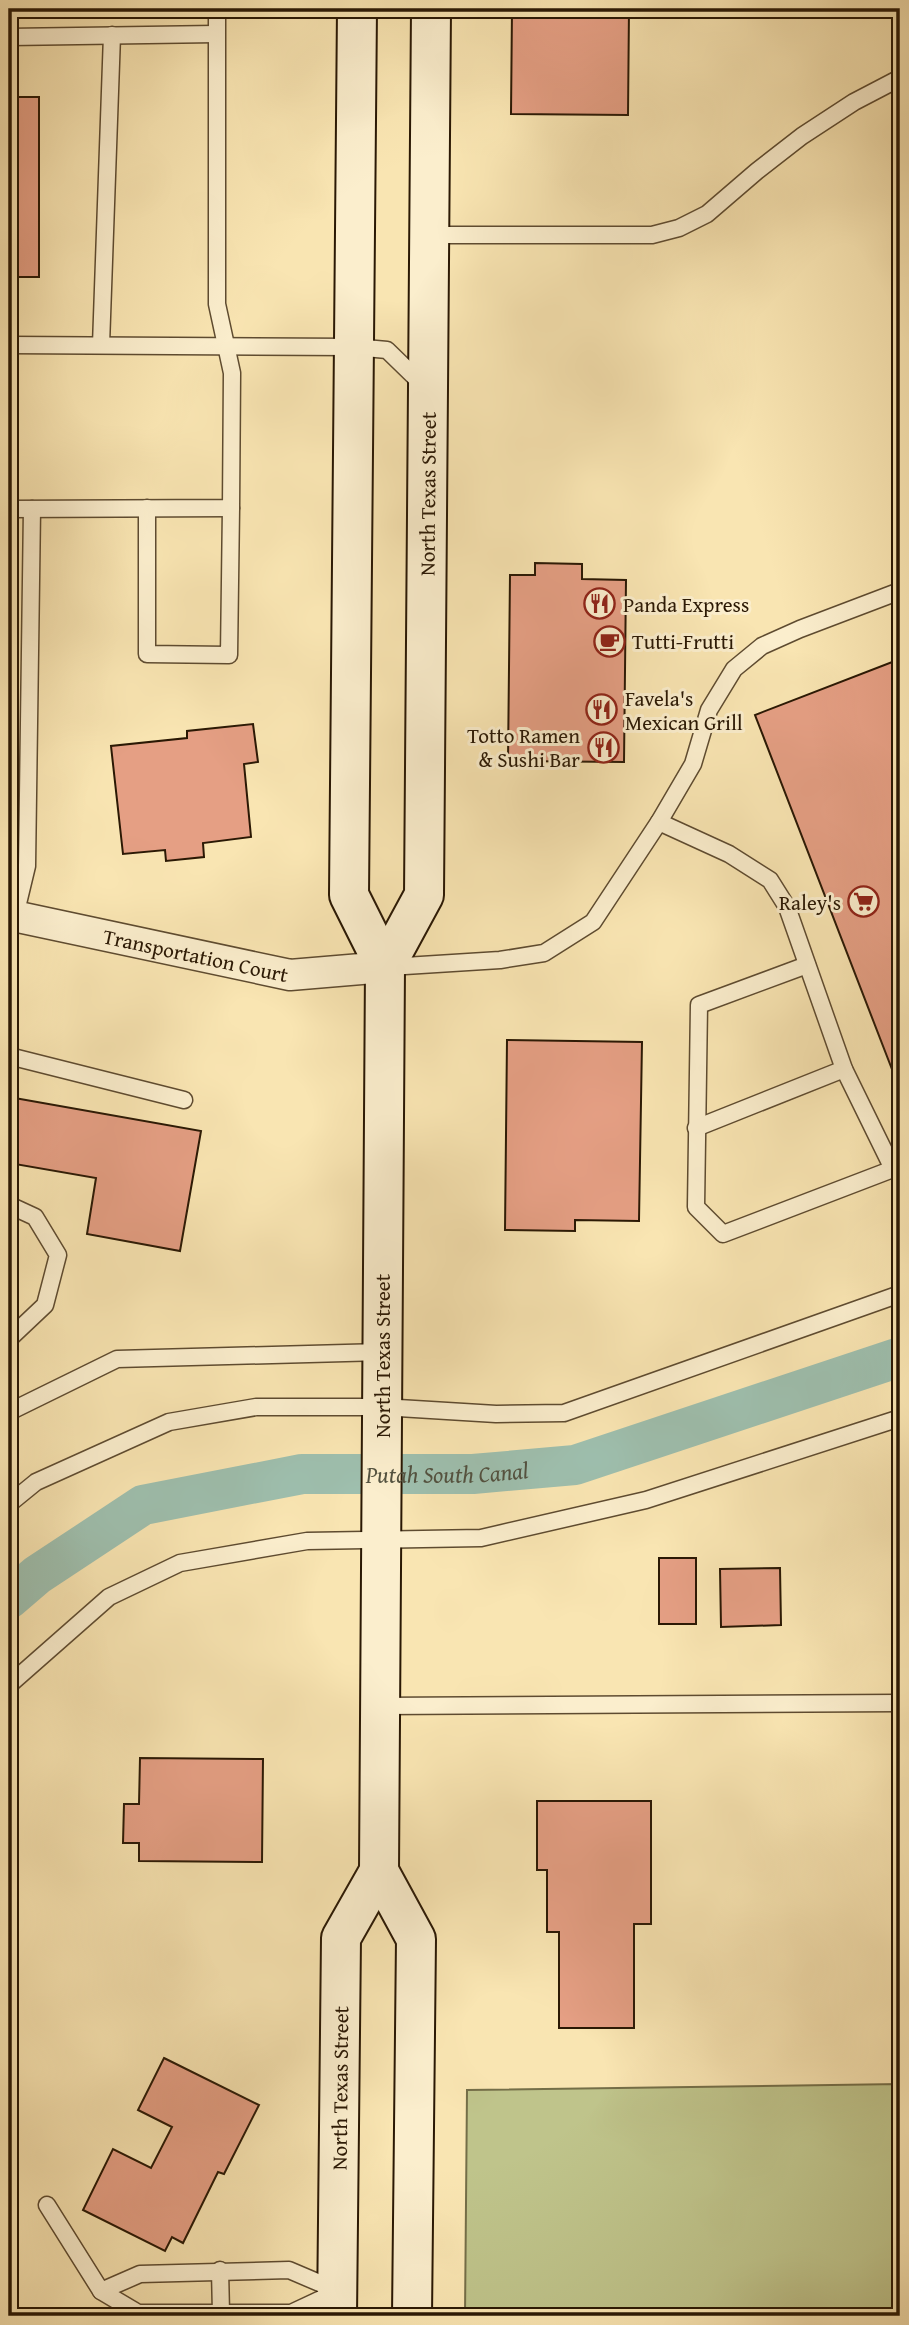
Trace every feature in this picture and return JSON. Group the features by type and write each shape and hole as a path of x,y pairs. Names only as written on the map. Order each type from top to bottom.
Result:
{"main road":[{"name":"North Texas Street","path":"337,2304 341,1938 379,1871 385,967 349,895 357,9"},
{"name":"North Texas Street","path":"385,967 424,895 431,9"},
{"name":"North Texas Street","path":"379,1871 416,1938 412,2316"}],"street":[{"name":"Transportation Court","path":"12,916 290,975 385,967"}],"lane":[{"path":"147,508 147,654 229,655 232,373 217,304 217,9"},
{"path":"9,37 216,34"},
{"path":"101,345 112,36"},
{"path":"429,235 652,235 679,228 707,214 802,136 854,102 900,78"},
{"path":"9,345 354,346 387,350 427,389"},
{"path":"9,509 231,508"},
{"path":"12,916 27,866 32,509"},
{"path":"385,967 500,960 544,953 593,922 659,822 693,764 709,710 734,669 762,646 900,591"},
{"path":"659,822 729,854 771,880 787,907 844,1069 896,1169 723,1234 696,1207 699,1005 807,965"},
{"path":"9,1056 184,1100"},
{"path":"696,1128 844,1069"},
{"path":"9,1205 35,1217 58,1255 45,1305 9,1339"},
{"path":"9,1504 36,1482 169,1422 256,1407 382,1426 496,1414 564,1413 900,1294"},
{"path":"9,1412 117,1359 383,1352"},
{"path":"9,1685 109,1597 180,1563 307,1541 381,1523 481,1538 646,1500 900,1418"},
{"path":"380,1706 900,1703"},
{"path":"47,2205 101,2291 138,2313 291,2313 337,2304"},
{"path":"220,2270 221,2313"},
{"path":"101,2291 139,2274 289,2270 337,2304"}],"green space":[{"path":"900,2084 900,2316 465,2316 467,2090"}],"building":[{"path":"512,9 629,9 628,115 511,114"},
{"path":"9,97 39,97 39,277 9,277"},
{"path":"535,563 582,564 582,579 626,580 624,762 508,761 510,575 535,575"},
{"name":"Raley's","path":"900,659 900,1090 755,715"},
{"path":"253,724 258,762 244,764 251,837 203,843 204,857 166,861 165,850 123,854 111,746 187,738 187,731"},
{"path":"507,1040 642,1042 639,1221 575,1220 575,1231 505,1230"},
{"path":"9,1097 201,1131 180,1251 87,1234 96,1178 9,1163"},
{"path":"9,1233 16,1235 9,1273"},
{"path":"659,1558 696,1558 696,1624 659,1624"},
{"path":"780,1568 781,1625 721,1627 720,1569"},
{"path":"140,1758 263,1759 262,1862 139,1861 139,1843 123,1843 124,1804 139,1804"},
{"path":"537,1801 651,1801 651,1924 634,1924 634,2028 559,2028 559,1932 547,1932 547,1870 537,1870"},
{"path":"164,2058 259,2105 224,2174 218,2172 183,2243 172,2237 165,2251 83,2210 113,2149 151,2168 172,2127 138,2110"}],"waterway":[{"name":"Putah South Canal","path":"9,1599 37,1575 143,1505 302,1474 473,1474 575,1465 900,1357"}],"place":[{"name":"Panda Express","path":"600,604"},
{"name":"Tutti-Frutti","path":"609,641"},
{"name":"Favela's Mexican Grill","path":"602,710"},
{"name":"Totto Ramen & Sushi Bar","path":"603,747"},
{"name":"Raley's","path":"864,902"}]}
